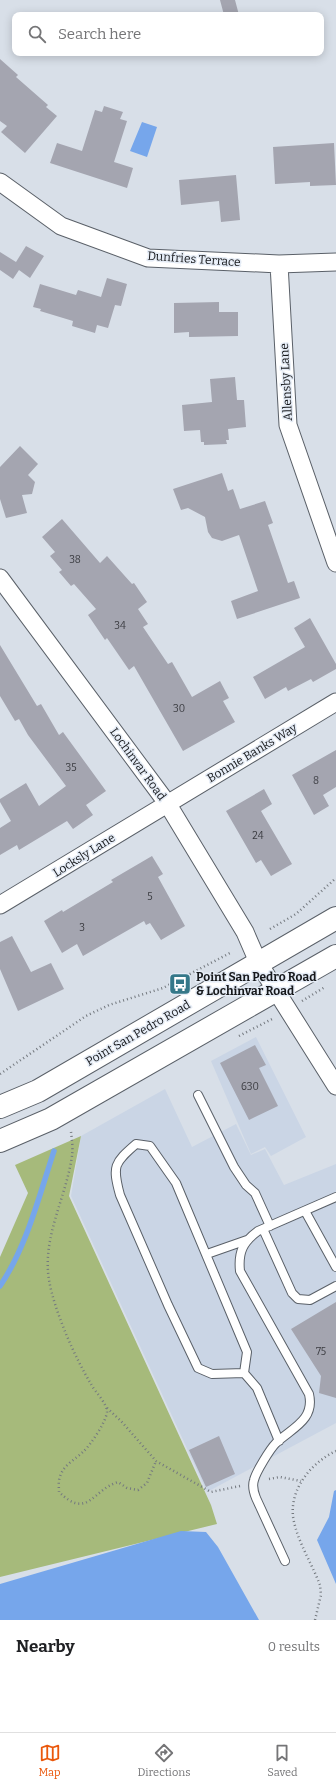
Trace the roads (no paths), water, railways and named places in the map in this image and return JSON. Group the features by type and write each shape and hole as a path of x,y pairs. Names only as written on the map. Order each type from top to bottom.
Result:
{"main road":[{"name":"Point San Pedro Road","path":"0,1108 38,1091 336,918"},
{"path":"0,1141 51,1119 336,956"}],"street":[{"name":"Dunfries Terrace","path":"0,182 61,226 148,258 279,264 336,262"},
{"name":"Allensby Lane","path":"279,264 288,425 336,563"},
{"name":"Lochinvar Road","path":"2,583 167,804 245,932 258,962 336,1086"},
{"name":"Bonnie Banks Way","path":"167,804 336,702"},
{"name":"Locksly Lane","path":"0,905 167,804"}],"lane":[{"path":"198,1096 234,1167 246,1184 255,1193 292,1293 298,1299 310,1300 336,1286"},
{"path":"244,1373 212,1374 198,1368 168,1305 120,1195 115,1177 119,1159 136,1144 150,1146 176,1183 247,1352 244,1373 257,1388 279,1441"},
{"path":"207,1254 247,1240 267,1227 336,1197"},
{"path":"305,1211 336,1267"},
{"path":"247,1240 241,1248 239,1260 240,1271 309,1394 311,1402 309,1411 303,1422 275,1444 256,1476 253,1488 256,1498 285,1561"}],"water":[{"path":"142,122 157,127 147,157 130,151"},
{"path":"336,1490 336,1584 317,1540 329,1517 334,1491"},
{"path":"181,1531 206,1532 218,1547 259,1620 0,1620 0,1584"}],"waterway":[{"path":"0,1286 25,1238 54,1151"}],"place":[{"name":"Point San Pedro Road & Lochinvar Road","path":"180,984"}]}
